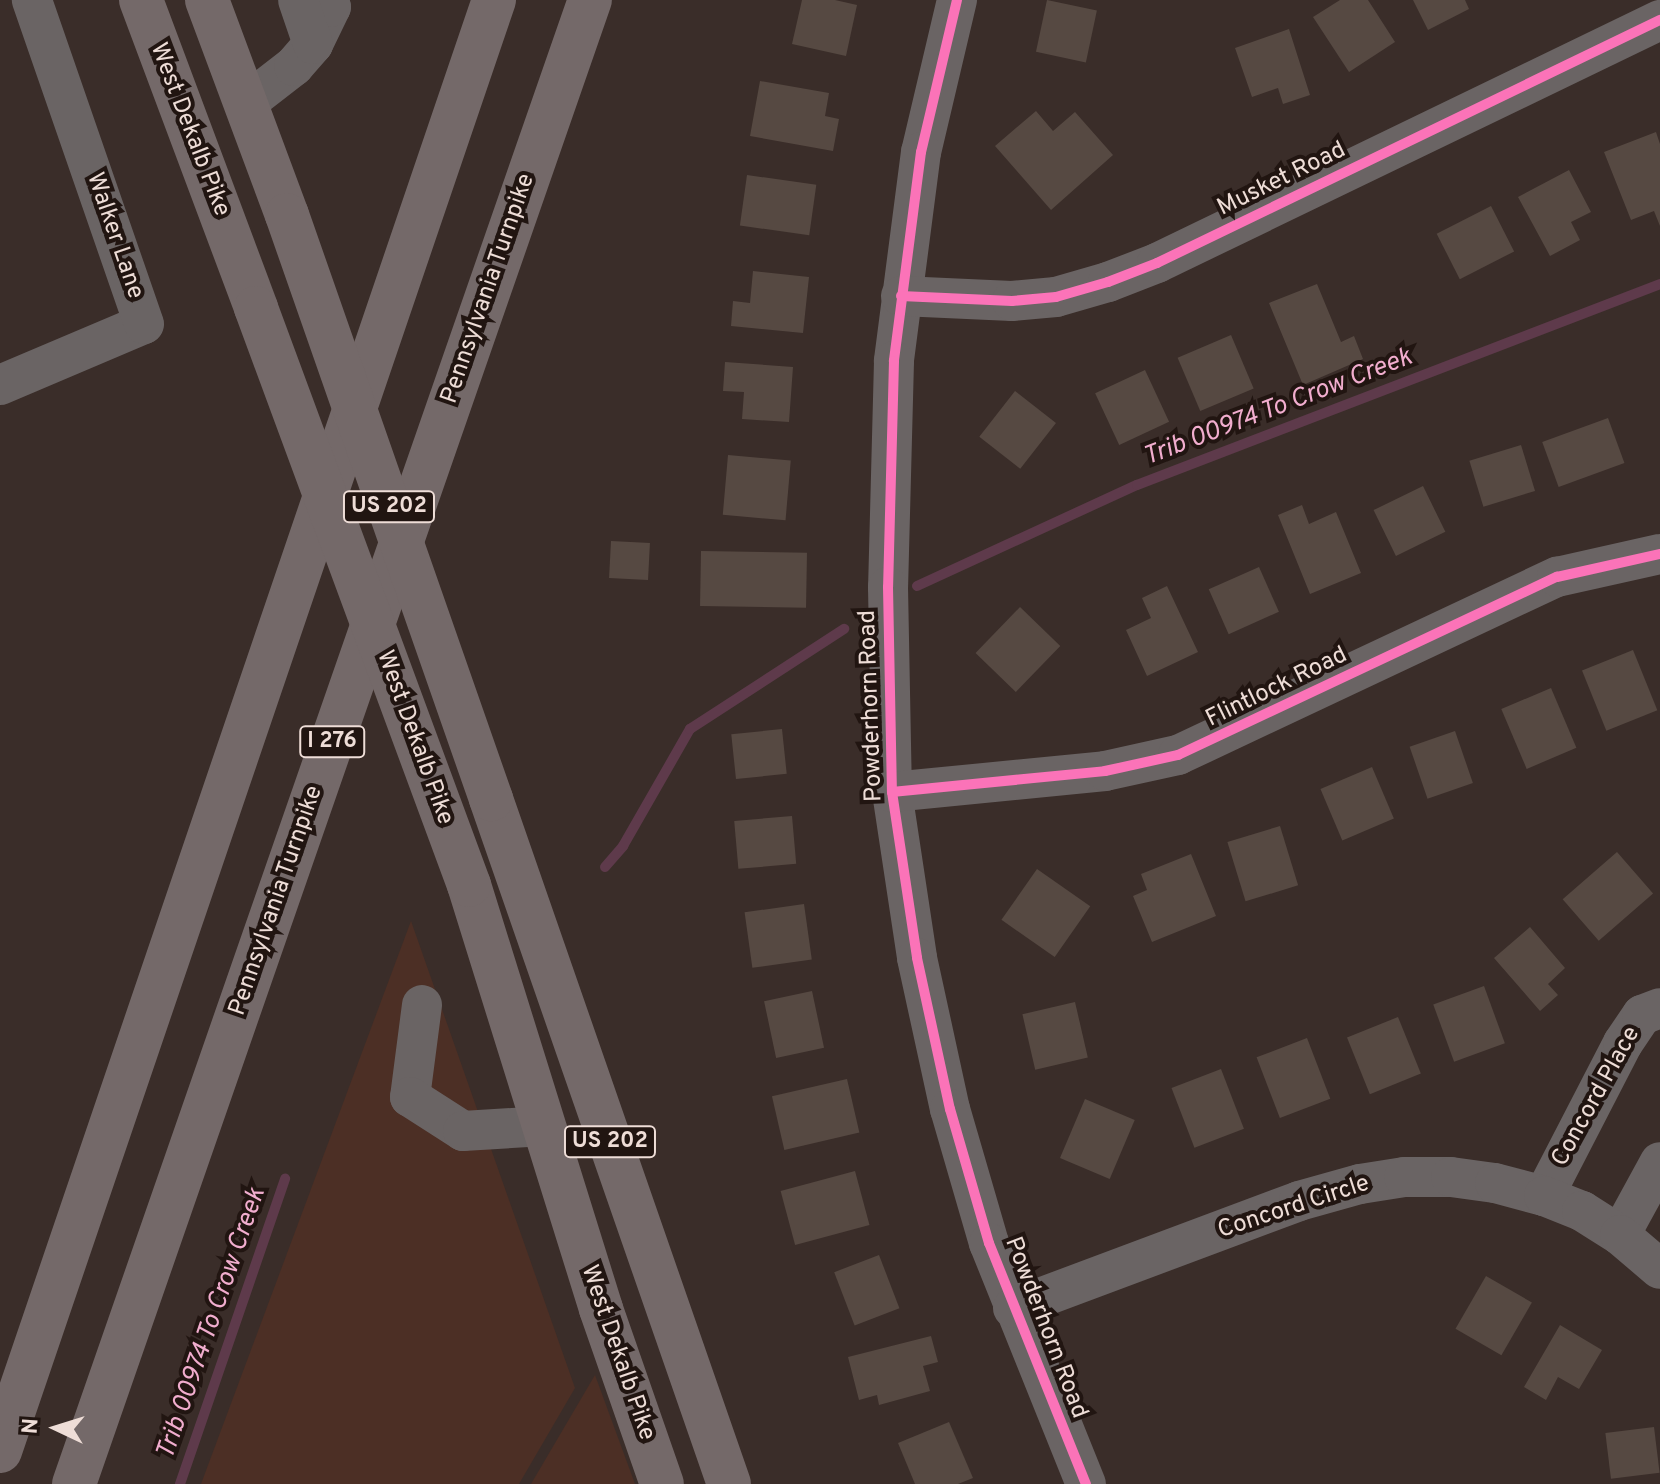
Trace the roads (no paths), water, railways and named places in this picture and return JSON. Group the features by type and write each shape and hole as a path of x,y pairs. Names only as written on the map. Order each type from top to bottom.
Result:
{"highway":[{"name":"West Dekalb Pike","path":"141,0 469,885 601,1309 662,1484"},
{"name":"US 202","path":"207,0 287,215 729,1484"},
{"path":"0,1451 491,0"},
{"name":"Pennsylvania Turnpike","path":"74,1484 590,0"}],"street":[{"name":"Walker Lane","path":"0,385 144,324 32,0"},
{"path":"269,0 304,55"},
{"name":"Powderhorn Road","path":"957,0 921,152 901,296 890,436 892,792 917,958 946,1096 989,1243 1086,1484"},
{"path":"245,104 304,55 323,2"},
{"name":"Musket Road","path":"901,296 1012,301 1056,297 1108,282 1157,263 1660,20"},
{"name":"Flintlock Road","path":"892,792 1105,771 1178,755 1557,577 1660,554"},
{"path":"422,1005 410,1097 463,1131 544,1126"},
{"name":"Concord Place","path":"1544,1196 1623,1043 1642,1015 1660,1008"},
{"path":"1620,1235 1660,1162"},
{"name":"Concord Circle","path":"1013,1308 1299,1201 1360,1184 1404,1177 1451,1177 1495,1183 1544,1196 1582,1211 1620,1235 1660,1269"}],"waterway":[{"name":"Trib 00974 To Crow Creek","path":"917,586 1137,485 1660,284"},
{"name":"Trib 00974 To Crow Creek","path":"605,867 623,846 690,729 844,629"},
{"name":"Trib 00974 To Crow Creek","path":"180,1484 285,1179"}]}
